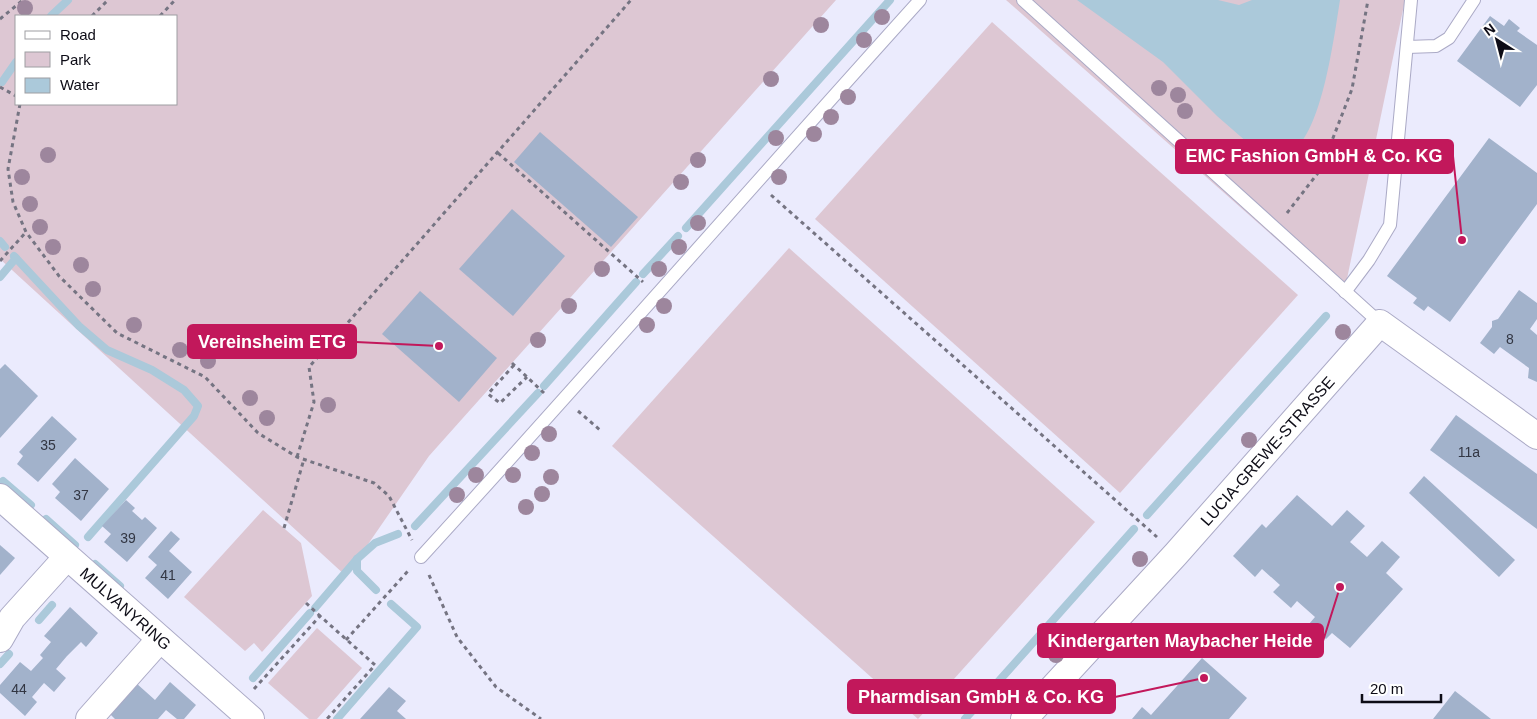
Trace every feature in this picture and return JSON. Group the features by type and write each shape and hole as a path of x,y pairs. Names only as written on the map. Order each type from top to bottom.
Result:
{"street":[{"name":"LUCIA-GREWE-STRASSE","path":"1024,719 1176,554 1380,323"},
{"path":"1380,323 1537,436"},
{"name":"MULVANYRING","path":"0,497 244,713"},
{"path":"0,639 12,618 67,557"},
{"path":"89,719 160,639"}],"lane":[{"path":"420,557 561,403 756,181 920,0"},
{"path":"1023,0 1380,323"},
{"path":"1345,292 1369,260 1390,225 1411,0"},
{"path":"1407,47 1436,46 1449,38 1474,0"}],"path":[{"path":"0,19 23,0"},
{"path":"93,15 108,0"},
{"path":"161,15 175,0"},
{"path":"297,457 314,402 309,367 631,0"},
{"path":"1275,228 1321,169 1352,89 1368,0"},
{"path":"0,87 15,95"},
{"path":"20,105 8,170 14,202 26,232 59,276 117,333 204,377 258,433 297,457 374,483 389,496 457,637 496,687 541,719"},
{"path":"498,153 656,294"},
{"path":"756,181 1176,554"},
{"path":"0,261 26,232"},
{"path":"527,377 500,403 488,394 513,364 561,403 600,430"},
{"path":"284,528 304,459"},
{"path":"346,640 420,557"},
{"path":"306,603 375,665 327,719"},
{"path":"244,713 320,616"}],"green space":[{"path":"0,0 836,0 429,456 346,576 0,259"},
{"path":"1006,0 1405,0 1343,298"},
{"path":"992,22 1298,295 1120,493 815,219"},
{"path":"789,248 1095,522 918,719 612,446"},
{"path":"263,510 301,543 312,596 262,652 254,643 245,651 184,597"},
{"path":"317,628 362,668 317,719 309,719 268,683"}],"water":[{"path":"1077,0 1218,0 1239,5 1252,0 1340,0 1326,79 1313,121 1305,137 1295,149 1271,163 1217,116 1163,62"}],"building":[{"path":"1490,16 1504,26 1509,19 1520,28 1517,31 1537,45 1537,85 1520,107 1457,61"},
{"path":"540,132 638,217 611,247 514,162"},
{"path":"1489,138 1537,173 1537,204 1450,322 1428,306 1424,311 1413,303 1417,298 1387,276"},
{"path":"512,209 565,256 513,316 459,269"},
{"path":"1519,290 1537,303 1537,319 1530,329 1537,335 1537,382 1528,378 1529,368 1500,347 1494,354 1480,343 1492,327 1492,321 1498,319"},
{"path":"420,291 497,358 459,402 382,334"},
{"path":"5,364 38,396 0,438 0,369"},
{"path":"1456,415 1537,474 1537,529 1430,450"},
{"path":"52,416 77,439 38,482 17,464 23,456 19,452"},
{"path":"75,458 109,489 81,521 55,498 60,492 52,484"},
{"path":"1424,476 1515,560 1499,577 1409,493"},
{"path":"1297,495 1332,526 1347,510 1365,526 1350,542 1367,557 1382,541 1400,557 1386,573 1403,589 1350,648 1332,633 1326,639 1309,624 1315,617 1297,601 1291,608 1273,592 1280,585 1262,569 1255,577 1233,556 1262,524 1266,528"},
{"path":"126,500 135,508 132,511 142,520 145,517 157,528 127,562 104,542 111,534 102,526"},
{"path":"171,531 180,539 169,551 192,572 168,599 145,578 157,565 148,557"},
{"path":"0,545 15,558 0,575"},
{"path":"70,607 98,633 86,647 81,642 67,656 56,669 66,678 54,692 44,683 32,697 37,702 25,716 0,693 0,685 20,662 31,671 43,658 40,655 51,642 44,636"},
{"path":"1202,658 1247,698 1229,719 1132,719 1142,707 1151,715"},
{"path":"170,682 196,705 184,719 177,719 166,710 158,719 115,719 109,713 136,683 155,700"},
{"path":"389,687 406,701 397,711 406,719 360,719"},
{"path":"1455,691 1491,719 1433,719"}],"waterway":[{"path":"52,15 68,0"},
{"path":"686,228 890,0"},
{"path":"2,82 15,63"},
{"path":"643,274 678,236"},
{"path":"0,241 5,247"},
{"path":"14,256 79,326 107,350 152,370 184,390 198,406 194,416 88,537"},
{"path":"0,277 16,258"},
{"path":"544,386 636,282"},
{"path":"1147,515 1326,316"},
{"path":"415,526 538,393"},
{"path":"3,481 31,505"},
{"path":"46,519 75,545"},
{"path":"965,719 1134,529"},
{"path":"315,608 357,559 375,543 398,534"},
{"path":"357,559 357,571 376,590"},
{"path":"95,564 120,586"},
{"path":"337,719 417,627 391,604"},
{"path":"39,620 52,605"},
{"path":"253,678 310,613"},
{"path":"0,664 9,654"}],"place":[{"name":"EMC Fashion GmbH & Co. KG","path":"1462,240"},
{"name":"Vereinsheim ETG","path":"439,346"},
{"name":"Kindergarten Maybacher Heide","path":"1340,587"},
{"name":"Pharmdisan GmbH & Co. KG","path":"1204,678"}]}
